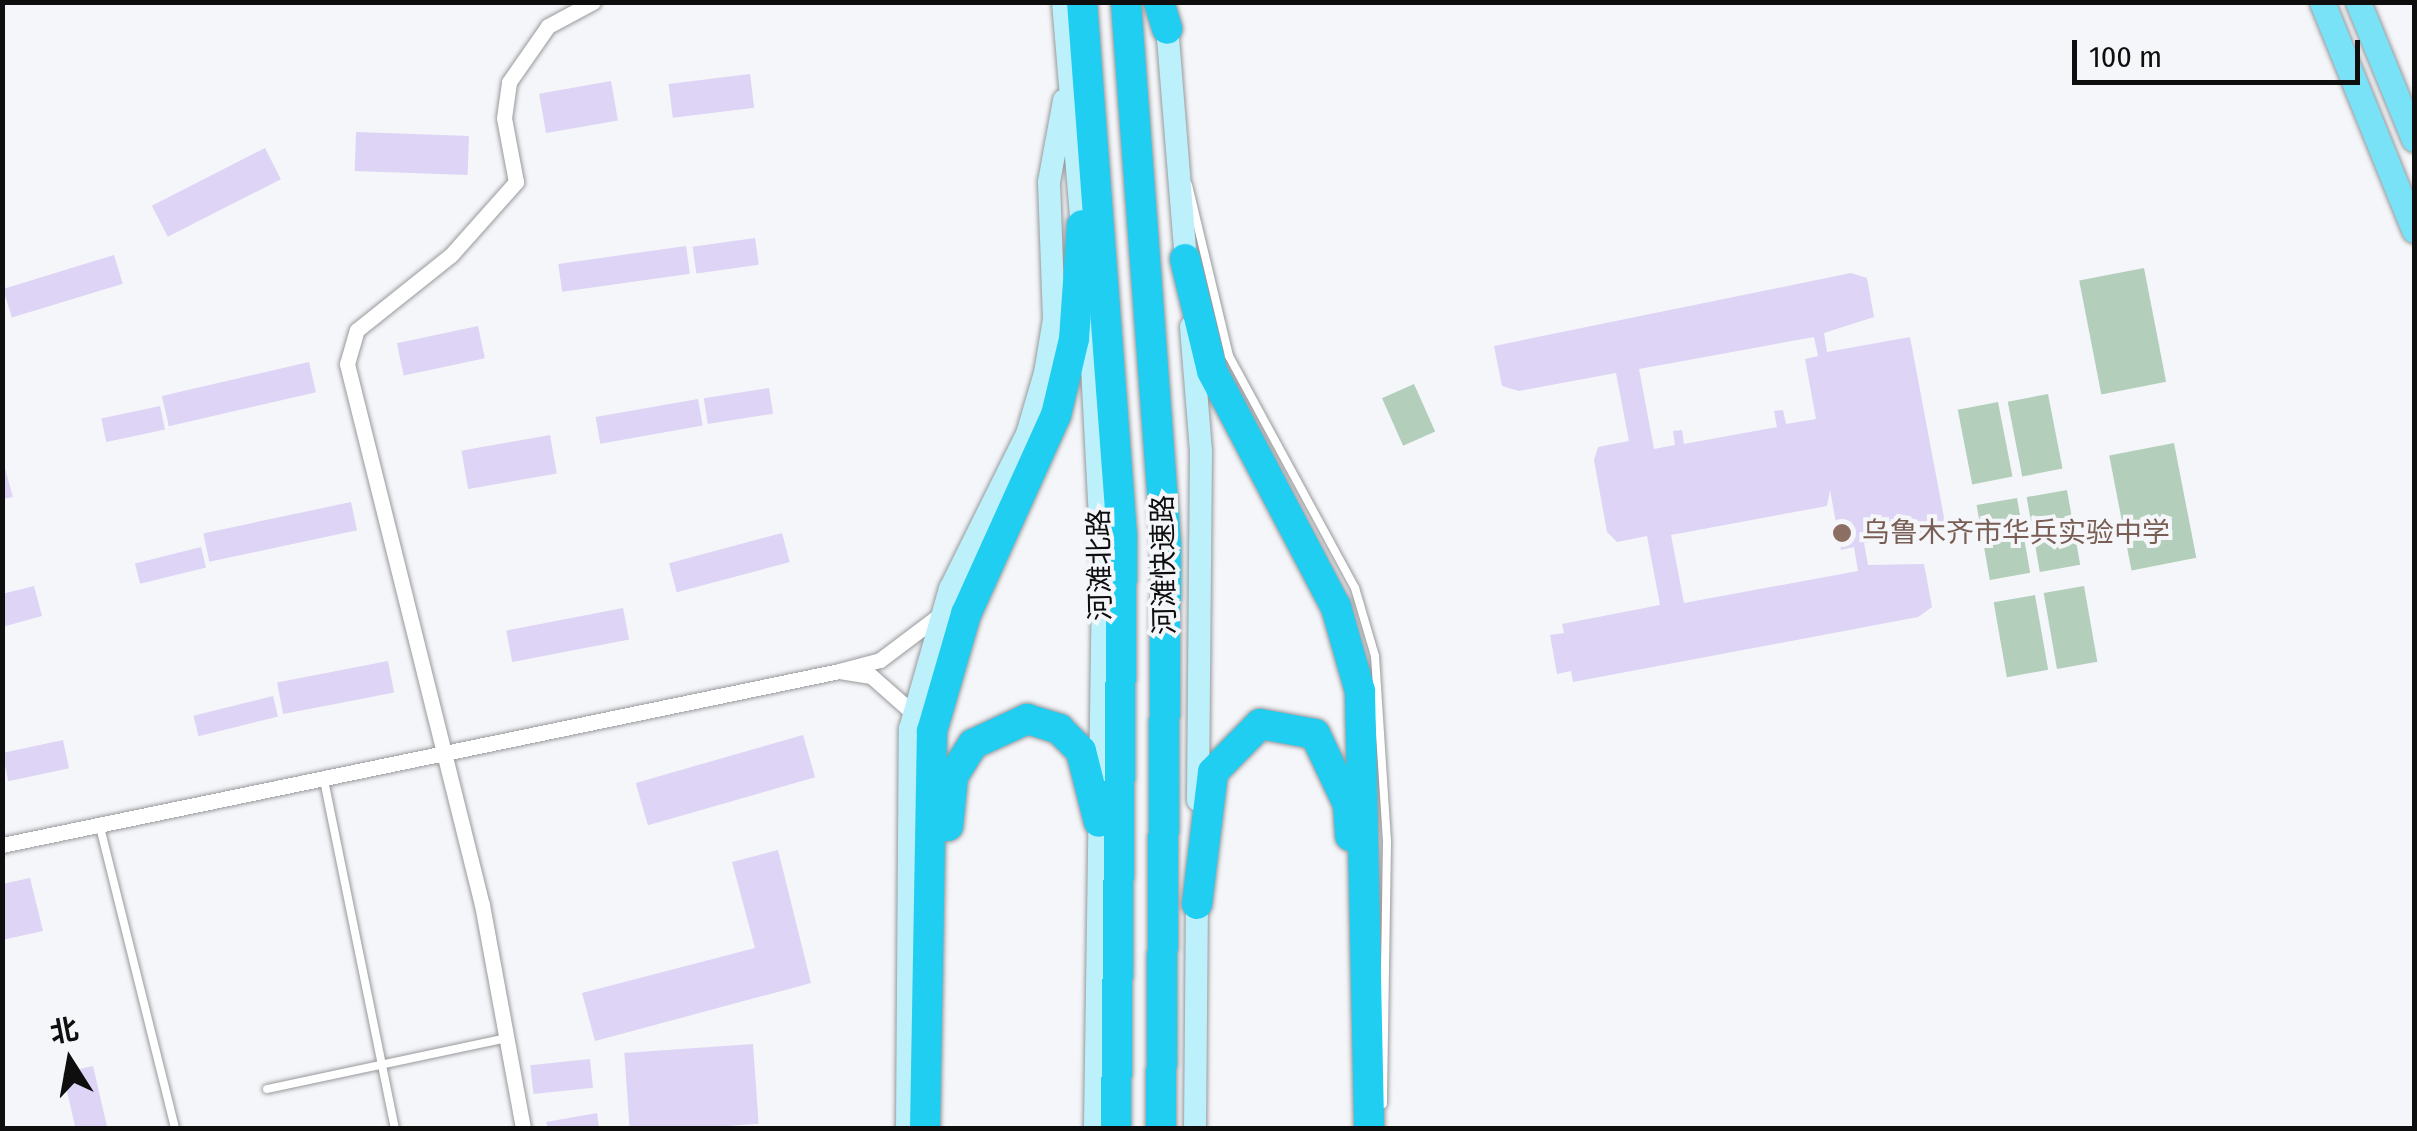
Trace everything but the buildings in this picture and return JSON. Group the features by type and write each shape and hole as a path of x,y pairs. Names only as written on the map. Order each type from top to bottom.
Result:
{"highway":[{"name":"河滩快速路","path":"1126,2 1166,544 1161,1128"},
{"name":"河滩快速路","path":"1069,9 1122,536 1116,1128"},
{"path":"943,1128 932,731 966,614 1056,415 1074,339 1082,225"},
{"path":"1186,260 1212,371 1336,606 1351,658 1368,1128"},
{"path":"925,1128 939,889 953,776 999,724 1043,724 1082,751 1099,822"},
{"path":"1197,904 1213,772 1260,724 1314,734 1331,757 1348,804 1362,905 1351,1128"}],"main road":[{"path":"2322,2 2414,230"},
{"path":"2358,2 2414,139"}],"street":[{"path":"523,1128 448,755 347,364 357,330 451,255 516,182 504,118 509,82 548,26 593,2"},
{"name":"河滩北路","path":"1069,9 1102,580 1095,1128"},
{"path":"1164,11 1201,451 1195,1128"},
{"path":"907,1128 914,713 940,614 1027,434 1045,373 1054,320 1049,182 1070,72"},
{"path":"2,845 325,784 840,672 880,660 940,614"},
{"path":"840,672 871,676 914,713"}],"lane":[{"path":"1178,163 1201,215 1228,356 1355,588 1375,656 1387,842 1383,1128"},
{"path":"325,784 395,1128"},
{"path":"100,827 175,1128"},
{"path":"267,1089 507,1038"}],"green space":[{"path":"2144,268 2166,382 2101,394 2079,281"},
{"path":"1414,384 1435,432 1403,446 1382,398"},
{"path":"2048,394 2063,469 2022,476 2008,402"},
{"path":"1998,402 2013,477 1972,484 1958,410"},
{"path":"2174,443 2196,558 2132,570 2109,456"},
{"path":"2067,490 2080,565 2040,572 2027,497"},
{"path":"2017,498 2030,573 1990,580 1977,505"},
{"path":"2084,586 2097,662 2057,669 2044,593"},
{"path":"2035,595 2048,670 2007,677 1994,602"}],"place":[{"name":"乌鲁木齐市华兵实验中学","path":"1842,533"}]}
